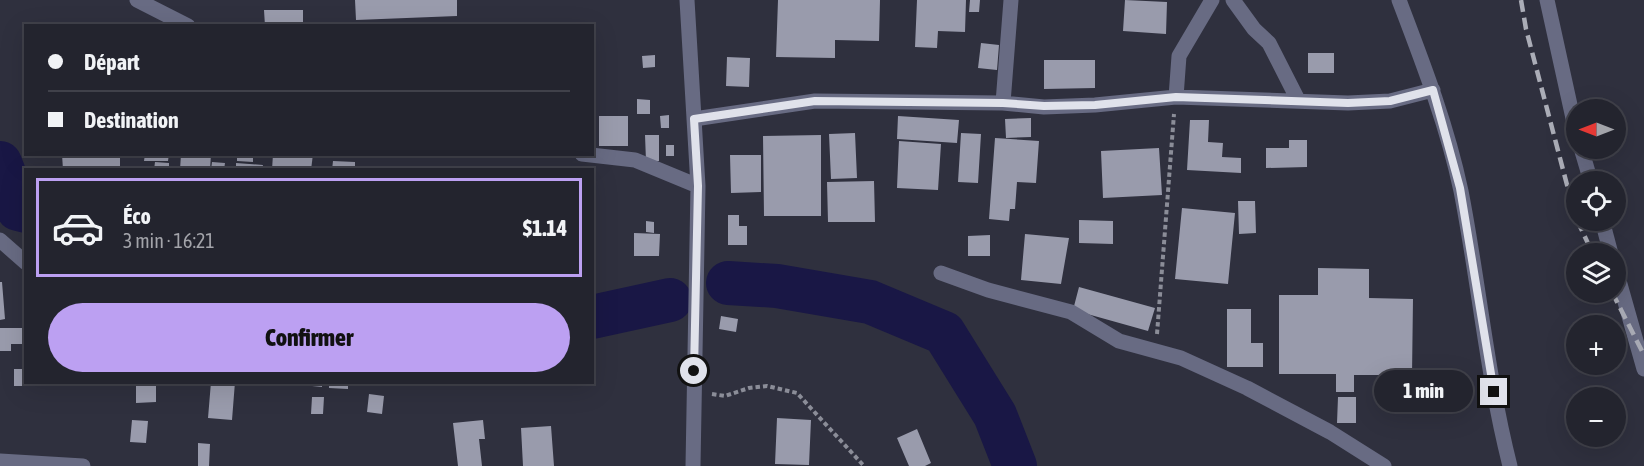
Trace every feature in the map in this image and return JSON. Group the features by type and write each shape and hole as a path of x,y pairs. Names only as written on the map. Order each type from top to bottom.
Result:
{"street":[{"path":"137,0 184,24"},
{"path":"687,0 698,186 693,466"},
{"path":"1003,103 1011,0"},
{"path":"1176,97 1179,56 1212,0"},
{"path":"1233,0 1254,29 1269,43 1298,100"},
{"path":"1399,0 1433,90 1460,188 1474,259 1497,414 1510,466"},
{"path":"1547,0 1569,99"},
{"path":"694,119 815,101 1003,103 1044,106 1095,105 1176,97 1348,103 1390,101 1433,90"},
{"path":"594,155 635,160 698,186"},
{"path":"0,240 24,261"},
{"path":"941,273 988,290 1071,312 1119,341 1181,358 1246,388 1330,432 1384,466"},
{"path":"1625,303 1644,369"},
{"path":"0,460 83,466"}],"path":[{"path":"1155,350 1160,317 1176,97"},
{"path":"694,392 725,396 749,388 767,386 797,393 864,466"}],"building":[{"path":"355,0 457,0 457,16 356,20"},
{"path":"778,0 880,0 879,41 835,40 835,58 776,57"},
{"path":"917,0 966,0 965,32 938,31 937,48 915,47"},
{"path":"970,0 980,0 979,12 969,12"},
{"path":"1125,0 1167,2 1166,34 1123,31"},
{"path":"264,10 303,10 303,24 265,24"},
{"path":"981,43 999,45 997,70 978,68"},
{"path":"1308,53 1334,53 1334,73 1308,73"},
{"path":"655,55 655,67 643,68 642,56"},
{"path":"727,57 750,58 749,87 726,86"},
{"path":"1044,60 1095,60 1095,88 1044,89"},
{"path":"637,99 650,100 650,114 637,114"},
{"path":"669,115 669,128 661,128 660,116"},
{"path":"599,116 628,116 628,146 599,146"},
{"path":"898,116 959,120 957,143 897,139"},
{"path":"1031,118 1031,137 1006,138 1005,119"},
{"path":"1190,120 1209,120 1208,142 1223,143 1222,157 1241,158 1241,173 1187,170"},
{"path":"855,133 857,178 831,179 829,134"},
{"path":"961,133 981,134 978,183 958,182"},
{"path":"645,135 659,135 659,161 646,161"},
{"path":"821,135 821,216 764,216 763,136"},
{"path":"995,138 1039,141 1036,183 1017,182 1015,209 1010,209 1009,221 989,219"},
{"path":"1289,140 1307,140 1307,167 1266,168 1266,148 1289,148"},
{"path":"899,141 941,144 938,190 897,188"},
{"path":"666,145 674,145 674,156 666,156"},
{"path":"1159,148 1162,195 1103,198 1101,151"},
{"path":"730,155 761,155 761,192 731,193"},
{"path":"62,156 120,156 120,168 63,168"},
{"path":"145,156 169,156 168,161 144,161"},
{"path":"181,156 211,156 210,168 180,168"},
{"path":"237,156 253,156 253,162 237,161"},
{"path":"273,156 313,156 311,168 272,168"},
{"path":"333,161 355,162 355,168 332,168"},
{"path":"155,162 169,163 169,168 154,168"},
{"path":"212,162 225,163 224,168 211,168"},
{"path":"236,163 263,165 262,168 236,168"},
{"path":"874,181 875,222 828,222 827,182"},
{"path":"1238,201 1255,201 1256,233 1239,234"},
{"path":"1182,208 1235,213 1228,284 1175,279"},
{"path":"728,215 739,215 739,226 747,226 747,245 728,245"},
{"path":"1079,220 1113,221 1113,244 1079,243"},
{"path":"646,221 654,222 654,233 646,232"},
{"path":"634,233 660,234 659,256 634,256"},
{"path":"1025,234 1069,238 1061,284 1021,280"},
{"path":"990,235 990,256 968,256 968,236"},
{"path":"1318,268 1369,269 1369,298 1413,299 1412,375 1354,375 1354,392 1336,392 1336,374 1279,374 1279,295 1318,295"},
{"path":"0,282 2,282 5,319 0,320"},
{"path":"1079,287 1155,308 1148,331 1073,310"},
{"path":"1227,309 1251,309 1251,343 1263,343 1263,367 1227,367"},
{"path":"721,316 738,319 736,332 719,329"},
{"path":"0,328 24,328 24,344 11,344 11,351 0,351"},
{"path":"14,369 24,369 24,384 50,384 50,386 14,386"},
{"path":"156,384 156,402 136,403 136,385"},
{"path":"211,384 235,384 232,420 208,418"},
{"path":"312,384 322,384 322,387 312,386"},
{"path":"329,384 348,384 348,389 329,388"},
{"path":"369,394 384,396 382,414 367,412"},
{"path":"312,397 324,397 323,414 311,414"},
{"path":"1338,397 1356,397 1356,423 1337,423"},
{"path":"777,418 811,420 809,465 775,464"},
{"path":"132,420 148,421 146,443 130,442"},
{"path":"483,420 485,439 479,439 482,466 458,466 453,423"},
{"path":"551,426 554,466 523,466 521,428"},
{"path":"917,429 931,463 925,466 909,466 897,438"},
{"path":"198,443 210,444 209,466 198,466"}],"waterway":[{"path":"0,163 18,209 24,210"},
{"path":"728,283 777,286 870,302 944,333 995,415 1015,466"},
{"path":"594,317 670,300"}],"railway":[{"path":"1521,0 1526,29 1566,181"},
{"path":"1582,231 1588,243"},
{"path":"1618,303 1644,355"}],"route":[{"path":"694,371 698,186 694,119 815,101 1003,103 1044,106 1095,105 1176,97 1348,103 1390,101 1433,90 1460,188 1474,259 1494,392"}]}
